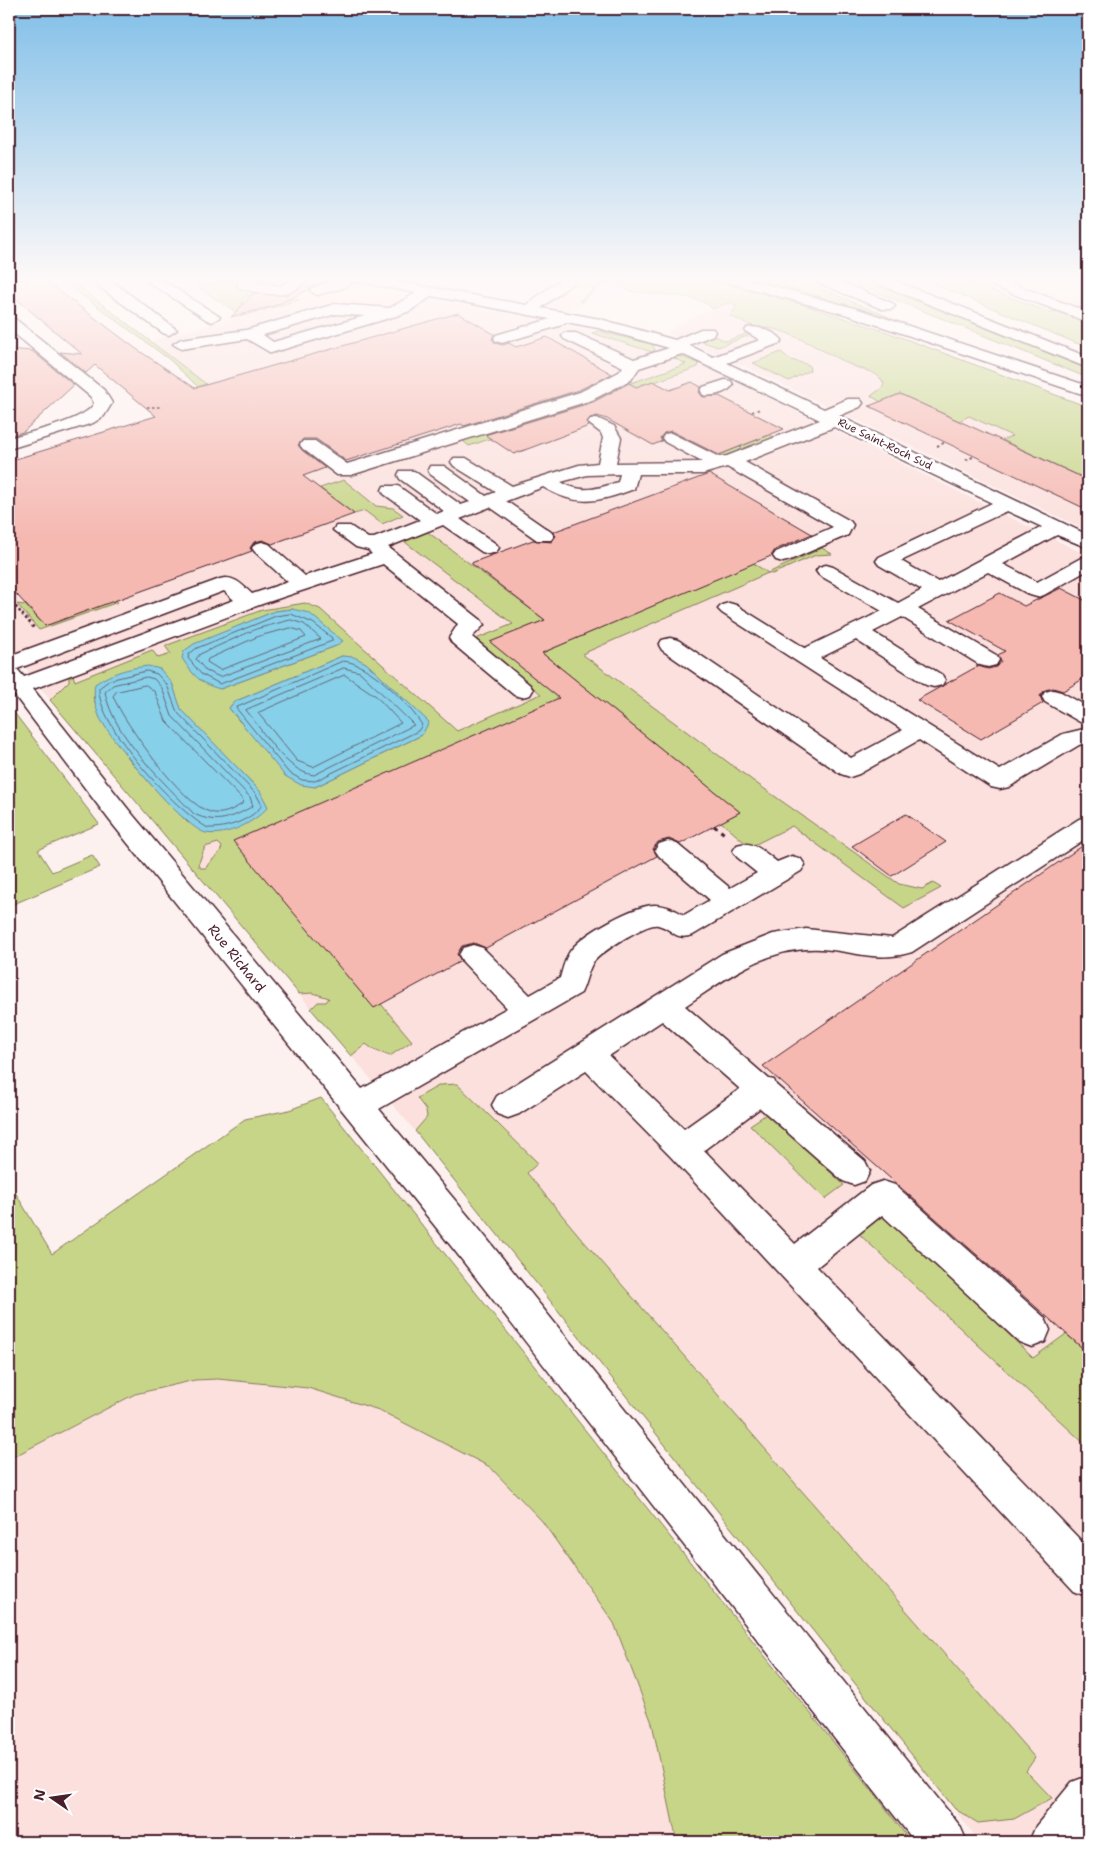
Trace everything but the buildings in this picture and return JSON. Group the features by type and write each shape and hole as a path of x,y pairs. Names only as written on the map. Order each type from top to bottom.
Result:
{"main road":[{"path":"9,444 83,422 94,416 101,409 103,403 98,394 62,364"},
{"name":"Rue Saint-Roch Sud","path":"719,364 831,418 1004,495 1057,527 1088,542"},
{"path":"1011,364 1088,390"},
{"path":"1026,364 1088,390"},
{"path":"309,445 344,471 586,396 625,376 633,365"},
{"path":"709,391 746,378"},
{"path":"725,385 783,429"},
{"path":"790,398 808,391"},
{"path":"382,550 384,540 546,480 586,468 702,468 723,462 783,429 813,429 854,403"},
{"path":"597,423 608,430 612,438 606,468"},
{"path":"671,438 723,462 843,525 841,531 783,556"},
{"path":"460,462 496,499 544,536"},
{"path":"546,480 566,493 598,496 627,485 630,468"},
{"path":"437,470 496,499"},
{"path":"407,475 446,517"},
{"path":"391,490 446,517 488,548"},
{"path":"938,591 886,561 1004,495"},
{"path":"804,657 938,591 1057,527"},
{"path":"343,530 363,544 382,550 472,625 464,629 460,638 522,690"},
{"path":"262,548 303,585"},
{"path":"12,674 303,585 382,550"},
{"path":"988,564 1037,591 1088,562"},
{"path":"216,564 252,601"},
{"path":"826,570 988,660"},
{"path":"729,609 1000,781 1072,739 1088,735"},
{"path":"857,632 934,680"},
{"path":"670,645 850,769 920,730"},
{"name":"Rue Richard","path":"12,674 119,815 467,1240 944,1842"},
{"path":"1053,697 1088,718"},
{"path":"508,1105 732,961 778,942 815,937 881,948 892,948 902,945 1088,824"},
{"path":"668,850 729,902"},
{"path":"358,1106 572,985 575,979 576,965 582,955 599,942 652,915 671,919 683,928 784,870 746,851"},
{"path":"473,954 527,1010"},
{"path":"664,1005 854,1171"},
{"path":"588,1054 682,1148 1088,1577"},
{"path":"682,1148 763,1090"},
{"path":"793,1266 883,1195 1032,1330"},
{"path":"1052,1842 1088,1798"}],"path":[{"path":"147,407 162,407"}],"shaded area":[{"path":"180,364 702,364 1088,556 1088,1842 980,1842 415,1131 50,700 9,646 9,476 238,410"},
{"path":"740,364 848,364 866,369 1088,470 1088,531"},
{"path":"332,1259 881,1802 911,1842 9,1842 9,1459 135,1394 195,1380 218,1379"}],"green space":[{"path":"175,364 180,364 206,384 198,387"},
{"path":"685,364 699,364 698,367 469,446 463,441"},
{"path":"756,364 809,365 810,370 789,381"},
{"path":"850,364 974,364 1088,407 1088,475 1082,477 1002,440 1012,436 969,416 959,421 900,394 881,402 871,396 882,388 884,383 869,371"},
{"path":"1054,364 1076,364 1088,369 1088,378"},
{"path":"770,435 775,437 722,458 717,456"},
{"path":"344,480 376,506 393,508 403,515 382,524 365,511 354,514 320,488"},
{"path":"425,530 545,620 491,642 559,698 381,1004 412,1041 390,1056 374,1050 366,1044 351,1056 311,1009 318,1002 326,1002 329,998 313,993 299,994 50,700 69,681 69,677 73,675 75,681 152,650 158,658 171,654 165,646 262,610 305,603 320,609 457,731 541,694 476,639 513,624 401,539","holes":["292,609 342,641 336,646 220,689 230,630 275,611","342,656 366,663 428,722 422,735 315,787 240,722 229,708 234,702","172,683 180,709 260,791 188,823 147,780 121,748 100,714 93,697","218,843 222,847 206,868 200,868 198,865 205,847"]},
{"path":"822,548 832,554 816,555 772,574 768,573"},
{"path":"753,563 768,573 582,654 756,783 899,884 922,889 933,883 941,888 904,908 792,826 750,847 721,822 740,812 542,653"},
{"path":"116,600 118,602 39,630 17,604 25,605 45,626"},
{"path":"9,706 99,824 38,850 52,872 92,855 100,867 9,906"},
{"path":"457,1084 538,1163 527,1173 581,1238 1035,1758 1026,1771 1052,1798 1014,1819 978,1823 955,1809 415,1131 427,1117 426,1110 417,1098 440,1085"},
{"path":"321,1098 911,1842 677,1842 652,1723 614,1623 542,1521 490,1467 379,1410 308,1388 218,1379 195,1380 135,1394 9,1459 9,1182 52,1254 245,1119 289,1110"},
{"path":"768,1113 844,1185 825,1199 750,1125"},
{"path":"885,1214 1033,1358 1066,1334 1088,1353 1088,1447 859,1234"}],"water":[{"path":"292,609 309,613 343,641 336,646 220,689 197,678 182,658 184,651 194,644 275,611"},
{"path":"342,656 354,657 366,663 429,722 422,735 315,787 301,785 285,776 229,708 234,702"},
{"path":"148,666 160,669 172,683 181,709 260,791 268,807 256,818 240,827 223,833 206,833 195,828 149,782 118,745 100,718 94,693 95,684 120,672"}]}
